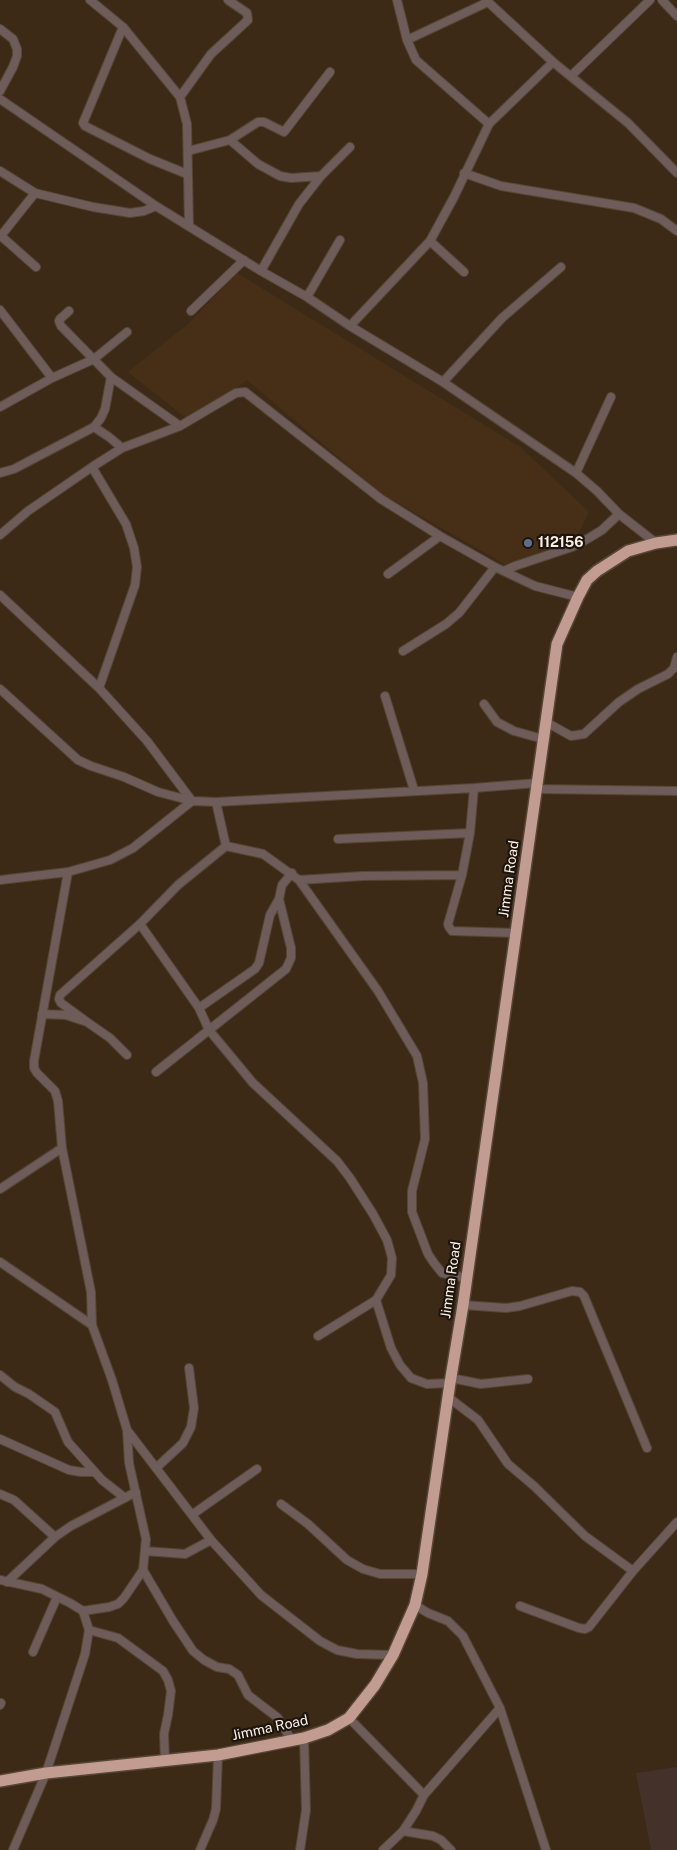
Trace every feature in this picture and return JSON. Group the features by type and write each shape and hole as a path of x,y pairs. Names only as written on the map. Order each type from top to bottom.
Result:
{"highway":[{"name":"Jimma Road","path":"0,1781 46,1773 218,1755 304,1738 328,1730 349,1718 375,1685 393,1656 415,1605 422,1574 467,1278 557,644 587,580 628,552 656,543 677,540"}],"street":[{"path":"90,0 124,27 180,97 187,124 189,226"},
{"path":"180,97 211,54 248,20 247,13 228,0"},
{"path":"397,0 407,40 416,60 489,124"},
{"path":"571,76 650,0"},
{"path":"662,0 677,16"},
{"path":"407,40 487,1 553,62 628,123 677,172"},
{"path":"124,27 83,122 85,126 150,159 187,174"},
{"path":"0,29 13,39 17,49 17,56 13,67 0,91"},
{"path":"350,326 430,241 454,197 489,124 553,62"},
{"path":"188,151 230,140 258,122 264,122 281,132 287,131 304,104 330,72"},
{"path":"0,99 156,206 443,382 576,472 619,514 656,543"},
{"path":"230,140 258,164 280,176 291,178 321,176"},
{"path":"261,271 299,204 321,176 350,147"},
{"path":"0,172 35,193 93,207 130,213 144,211 156,206"},
{"path":"464,173 501,186 634,208 661,219 677,231"},
{"path":"35,193 0,237 36,267"},
{"path":"307,297 340,240"},
{"path":"430,241 464,272"},
{"path":"191,312 244,260"},
{"path":"443,382 502,318 561,267"},
{"path":"0,310 52,378"},
{"path":"69,311 60,319 59,323 111,377 180,426"},
{"path":"0,407 52,378 94,358 127,332"},
{"path":"0,473 14,469 94,427 105,409 111,377"},
{"path":"0,535 28,511 122,448 180,426 236,393 245,392 381,499 440,536 495,567 543,589 578,597"},
{"path":"576,472 611,397"},
{"path":"94,427 110,437 122,448"},
{"path":"92,467 126,524 134,548 137,567 135,585 99,688"},
{"path":"504,571 580,543 602,530 619,514"},
{"path":"388,574 440,536"},
{"path":"403,651 446,624 459,613 495,567"},
{"path":"0,595 99,688 147,741 192,801"},
{"path":"546,722 571,736 584,734 619,702 638,689 668,674 674,668 677,657"},
{"path":"0,689 78,760 158,792 192,801 216,802 414,790 536,786 677,790"},
{"path":"385,696 414,790"},
{"path":"484,704 497,722 514,731 543,739"},
{"path":"474,788 470,834 462,875 448,924 452,931 516,933"},
{"path":"0,880 68,872 110,860 133,848 192,801"},
{"path":"216,802 226,846"},
{"path":"338,839 470,834"},
{"path":"226,846 263,854 300,880 372,984 417,1056 423,1082 425,1139 412,1191 412,1212 428,1254 442,1273 467,1278"},
{"path":"127,1055 87,1022 61,1004 60,995 140,924 178,885 226,846"},
{"path":"68,872 34,1068 37,1074 51,1086 56,1096 62,1148 91,1292 92,1325 112,1380 127,1430 129,1463 146,1539 143,1570 118,1604 82,1611"},
{"path":"198,1008 255,969 259,963 270,915 279,899 282,885 292,873"},
{"path":"300,880 363,876 462,875"},
{"path":"156,1072 286,970 290,962 291,948 279,899"},
{"path":"140,924 198,1008 209,1030 253,1083 337,1162 350,1178 387,1240 392,1258 391,1275 376,1300 318,1336"},
{"path":"42,1014 66,1015 87,1022"},
{"path":"0,1189 62,1148"},
{"path":"0,1262 92,1325"},
{"path":"463,1305 506,1308 520,1306 572,1291 580,1292 584,1296 646,1448"},
{"path":"376,1300 387,1337 400,1365 411,1378 426,1384 450,1381 481,1384 528,1379"},
{"path":"156,1468 183,1443 191,1426 194,1408 190,1368"},
{"path":"0,1375 15,1387 55,1412 68,1442 95,1472 124,1498"},
{"path":"448,1397 478,1420 513,1468 585,1536 633,1571"},
{"path":"127,1430 211,1540 261,1595 320,1641 337,1650 346,1653 393,1656"},
{"path":"0,1439 68,1470 95,1472"},
{"path":"193,1514 257,1469"},
{"path":"2,1580 71,1526 136,1492"},
{"path":"0,1494 14,1500 55,1537"},
{"path":"281,1504 308,1524 348,1560 363,1569 380,1574 422,1574"},
{"path":"520,1606 584,1629 589,1628 633,1571 677,1522"},
{"path":"145,1551 185,1554 211,1540"},
{"path":"143,1570 172,1622 193,1651 217,1667 229,1669 238,1675 248,1695 278,1718 292,1740"},
{"path":"2,1580 42,1589 57,1596 82,1611 89,1630 85,1654 46,1773 13,1850"},
{"path":"33,1652 57,1596"},
{"path":"415,1605 428,1613 448,1620 463,1636 500,1708 546,1850"},
{"path":"89,1630 118,1638 162,1671 168,1680 171,1691 164,1734 165,1761"},
{"path":"383,1850 403,1831 424,1795 500,1708"},
{"path":"349,1718 424,1795"},
{"path":"300,1850 306,1810 304,1738"},
{"path":"200,1850 214,1820 218,1755"},
{"path":"403,1831 424,1834 441,1840 451,1850"}],"shaded area":[{"path":"237,273 520,447 589,512 570,551 508,566 382,494 247,380 190,421 128,372 187,325"},
{"path":"677,1767 677,1850 651,1850 636,1773"}],"place":[{"name":"112156","path":"528,543"}]}
